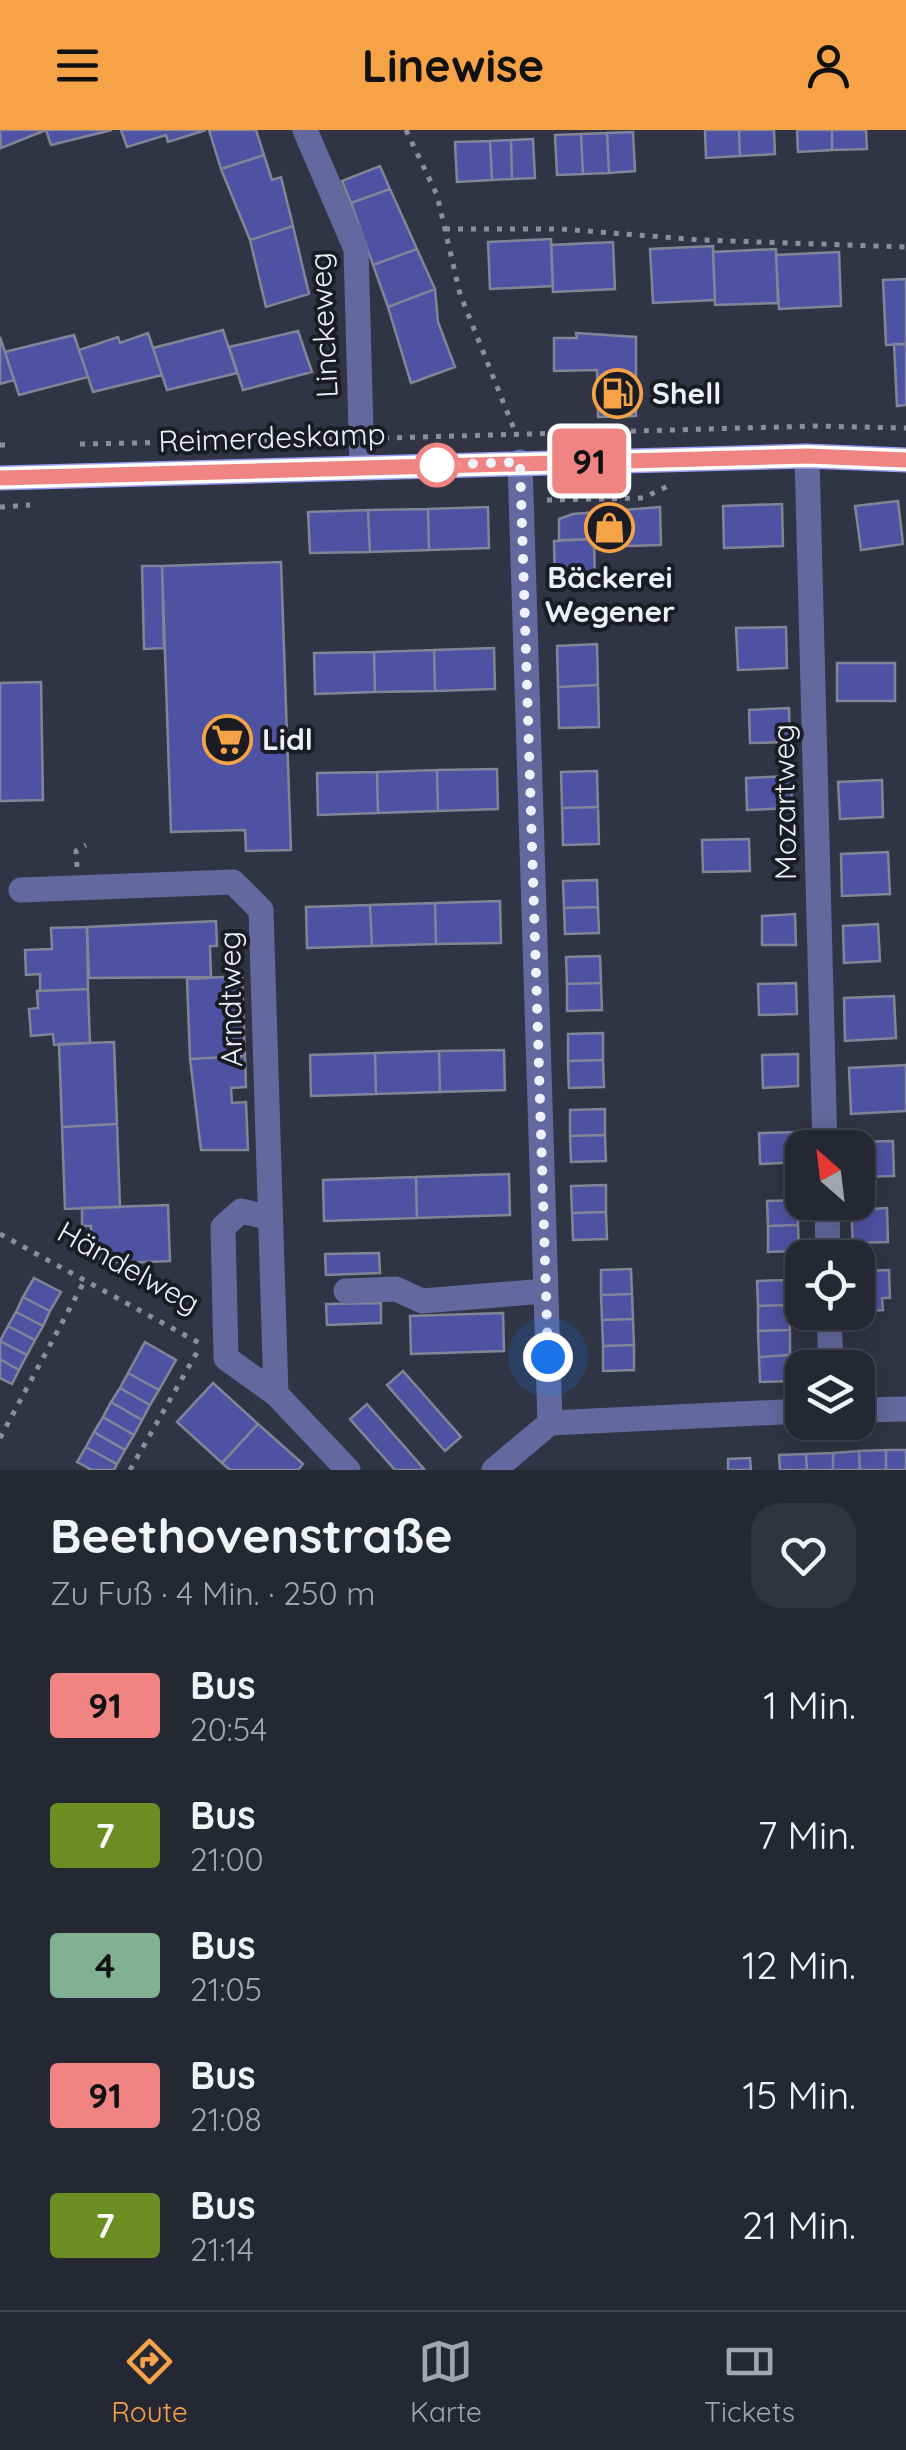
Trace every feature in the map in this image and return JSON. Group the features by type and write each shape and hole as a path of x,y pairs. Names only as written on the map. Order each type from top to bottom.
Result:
{"main road":[{"name":"Reimerdeskamp","path":"0,478 807,456 906,460"}],"street":[{"name":"Linckeweg","path":"305,130 356,248 362,468"},
{"name":"Mozartweg","path":"807,456 825,1130"},
{"path":"520,462 550,1422"},
{"name":"Arndtweg","path":"21,890 234,882 261,910 267,1218 276,1394"},
{"path":"267,1218 241,1210 223,1227 226,1358 276,1394 348,1470"},
{"path":"346,1291 396,1289 422,1301 546,1291"},
{"path":"875,1409 906,1408"},
{"path":"494,1470 550,1422 785,1413"}],"path":[{"path":"406,130 437,195 460,294 516,434"},
{"path":"445,228 561,228 701,240 906,246"},
{"path":"80,444 815,426 906,428"},
{"path":"0,445 10,445"},
{"path":"521,501 642,498 669,485"},
{"name":"Händelweg","path":"0,1234 226,1358"},
{"path":"0,1438 85,1280"},
{"path":"130,1470 202,1344"}],"building":[{"path":"0,130 46,130 1,148"},
{"path":"46,130 112,130 51,145"},
{"path":"121,130 206,130 168,142 166,135 127,147"},
{"path":"209,130 256,130 264,155 221,169"},
{"path":"705,130 739,130 740,156 706,158"},
{"path":"739,130 774,130 775,154 740,156"},
{"path":"797,130 832,130 832,150 798,152"},
{"path":"832,130 866,130 867,149 832,150"},
{"path":"633,132 635,171 609,173 607,133"},
{"path":"607,133 609,173 583,174 581,134"},
{"path":"581,134 583,174 557,175 555,135"},
{"path":"533,139 535,178 512,179 511,140"},
{"path":"511,140 512,179 492,180 490,141"},
{"path":"490,141 492,180 457,182 455,142"},
{"path":"264,155 272,180 281,177 293,226 250,240 221,169"},
{"path":"380,166 390,189 351,203 342,181"},
{"path":"390,189 417,249 373,265 351,203"},
{"path":"293,226 309,294 266,307 250,240"},
{"path":"551,239 553,286 490,289 488,242"},
{"path":"613,242 615,289 553,292 551,245"},
{"path":"713,246 715,300 653,303 650,249"},
{"path":"417,249 435,289 388,307 373,265"},
{"path":"776,249 778,303 715,305 713,252"},
{"path":"839,252 841,306 779,309 776,255"},
{"path":"906,279 906,344 886,345 883,280"},
{"path":"435,289 438,322 455,367 411,383 388,307"},
{"path":"223,330 237,373 167,390 153,348"},
{"path":"298,331 312,372 243,390 229,347"},
{"path":"148,333 162,375 93,392 79,350 118,337 120,343"},
{"name":"Shell","path":"576,333 636,337 636,416 598,417 597,370 554,371 554,338 577,338"},
{"path":"74,335 88,377 19,395 5,352"},
{"path":"0,337 14,380 0,384"},
{"path":"894,344 906,344 906,405 897,406"},
{"path":"898,501 903,544 861,550 855,506"},
{"path":"782,504 783,546 724,548 723,506"},
{"path":"488,507 489,548 429,550 428,509"},
{"name":"Bäckerei Wegener","path":"660,507 661,545 594,547 594,539 559,540 559,519 573,514"},
{"path":"428,509 429,550 370,552 368,510"},
{"path":"368,510 370,552 310,553 308,512"},
{"path":"594,539 595,585 555,586 554,541"},
{"name":"Lidl","path":"281,562 291,850 246,851 245,830 171,832 162,566"},
{"path":"142,566 162,566 164,648 144,649"},
{"path":"786,627 787,668 738,670 736,628"},
{"path":"597,644 598,685 558,687 557,646"},
{"path":"494,648 495,689 435,691 434,650"},
{"path":"434,650 435,691 375,692 374,652"},
{"path":"374,652 375,692 315,694 314,653"},
{"path":"837,663 895,663 895,701 837,701"},
{"path":"41,682 43,800 0,801 0,683"},
{"path":"598,685 599,727 559,728 558,687"},
{"path":"789,708 790,742 750,743 749,710"},
{"path":"497,769 498,809 438,811 437,770"},
{"path":"437,770 438,811 378,813 377,772"},
{"path":"597,771 598,807 562,808 561,772"},
{"path":"377,772 378,813 318,815 317,773"},
{"path":"791,776 792,808 747,810 746,778"},
{"path":"882,780 883,817 840,819 838,782"},
{"path":"598,807 599,844 563,845 562,808"},
{"path":"749,839 750,871 703,872 702,840"},
{"path":"888,852 890,894 842,896 841,854"},
{"path":"597,880 598,907 564,908 563,881"},
{"path":"500,901 501,943 436,944 435,903"},
{"path":"435,903 436,944 372,946 370,905"},
{"path":"370,905 372,946 307,948 306,907"},
{"path":"598,907 599,933 565,934 564,908"},
{"path":"795,914 796,945 762,945 762,916"},
{"path":"216,921 217,946 210,946 211,977 89,978 87,927"},
{"path":"878,924 880,961 844,963 843,926"},
{"path":"87,927 88,989 40,991 40,974 26,975 25,950 52,949 51,928"},
{"path":"600,956 601,983 567,984 566,957"},
{"path":"242,976 245,1056 190,1059 187,979"},
{"path":"601,983 602,1010 567,1011 567,984"},
{"path":"796,983 797,1014 759,1015 758,984"},
{"path":"88,989 90,1043 54,1045 53,1034 31,1036 29,1009 38,1008 37,991"},
{"path":"894,996 896,1038 845,1041 844,998"},
{"path":"603,1033 603,1060 568,1061 568,1034"},
{"path":"114,1042 117,1124 62,1127 59,1044"},
{"path":"504,1050 505,1090 440,1092 439,1051"},
{"path":"439,1051 440,1092 376,1094 375,1053"},
{"path":"375,1053 376,1094 311,1096 310,1055"},
{"path":"798,1054 798,1086 763,1088 762,1055"},
{"path":"245,1056 246,1087 231,1088 232,1103 246,1102 248,1150 201,1150 190,1059"},
{"path":"603,1060 604,1087 569,1088 568,1061"},
{"path":"906,1065 906,1111 851,1114 849,1068"},
{"path":"605,1109 605,1135 570,1136 570,1110"},
{"path":"117,1124 120,1207 65,1209 62,1127"},
{"path":"785,1132 785,1163 760,1164 759,1133"},
{"path":"605,1135 606,1161 571,1162 570,1136"},
{"path":"875,1141 893,1141 894,1176 875,1177"},
{"path":"509,1174 510,1215 417,1218 416,1177"},
{"path":"416,1177 417,1218 324,1221 323,1180"},
{"path":"606,1185 606,1212 572,1213 571,1186"},
{"path":"785,1200 785,1220 798,1220 798,1225 768,1226 767,1201"},
{"path":"168,1205 170,1261 122,1263 92,1257 91,1226 82,1226 82,1208"},
{"path":"887,1208 888,1242 853,1240 852,1220 875,1220 875,1209"},
{"path":"606,1212 607,1239 573,1240 572,1213"},
{"path":"798,1225 799,1240 785,1240 785,1251 768,1252 768,1226"},
{"path":"379,1253 380,1273 326,1275 325,1254"},
{"path":"631,1269 632,1294 601,1295 601,1270"},
{"path":"875,1270 889,1270 890,1298 882,1298 883,1310 875,1310"},
{"path":"34,1278 61,1292 50,1311 23,1297"},
{"path":"785,1280 785,1305 758,1306 757,1281"},
{"path":"632,1294 633,1319 602,1320 601,1295"},
{"path":"23,1297 50,1311 43,1326 16,1312"},
{"path":"381,1303 381,1323 327,1325 326,1304"},
{"path":"785,1305 785,1330 790,1330 758,1331 758,1306"},
{"path":"16,1312 43,1326 35,1340 8,1326"},
{"path":"503,1313 504,1351 411,1354 410,1316"},
{"path":"633,1319 634,1345 603,1346 602,1320"},
{"path":"8,1326 35,1340 27,1355 0,1341"},
{"path":"790,1330 790,1350 785,1350 785,1355 759,1357 758,1331"},
{"path":"0,1341 27,1355 19,1370 0,1359"},
{"path":"145,1342 176,1360 159,1390 128,1373"},
{"path":"634,1345 634,1370 603,1371 603,1346"},
{"path":"785,1355 785,1381 760,1382 759,1357"},
{"path":"0,1359 19,1370 12,1384 0,1378"},
{"path":"403,1371 461,1437 445,1451 387,1385"},
{"path":"128,1373 159,1390 150,1405 120,1388"},
{"path":"213,1383 258,1424 222,1463 177,1422"},
{"path":"120,1388 150,1405 142,1420 111,1402"},
{"path":"111,1402 142,1420 134,1435 103,1417"},
{"path":"367,1404 423,1470 395,1470 350,1419"},
{"path":"103,1417 134,1435 125,1450 94,1432"},
{"path":"258,1424 303,1464 298,1470 230,1470 222,1463"},
{"path":"94,1432 125,1450 117,1464 86,1447"},
{"path":"86,1447 117,1464 114,1470 92,1470 77,1462"},
{"path":"886,1450 906,1450 906,1470 886,1470"},
{"path":"886,1450 886,1470 860,1470 859,1451"},
{"path":"859,1451 860,1470 833,1470 833,1453"},
{"path":"833,1453 833,1470 807,1470 806,1454"},
{"path":"806,1454 807,1470 780,1470 779,1455"},
{"path":"750,1458 751,1470 728,1470 728,1459"}],"bus line":[{"name":"91","path":"0,478 807,456 906,460"}],"place":[{"name":"Shell","path":"617,393"},
{"name":"Bäckerei Wegener","path":"610,528"},
{"name":"Lidl","path":"227,739"}],"route":[{"path":"437,465 520,462 548,1357"}]}
